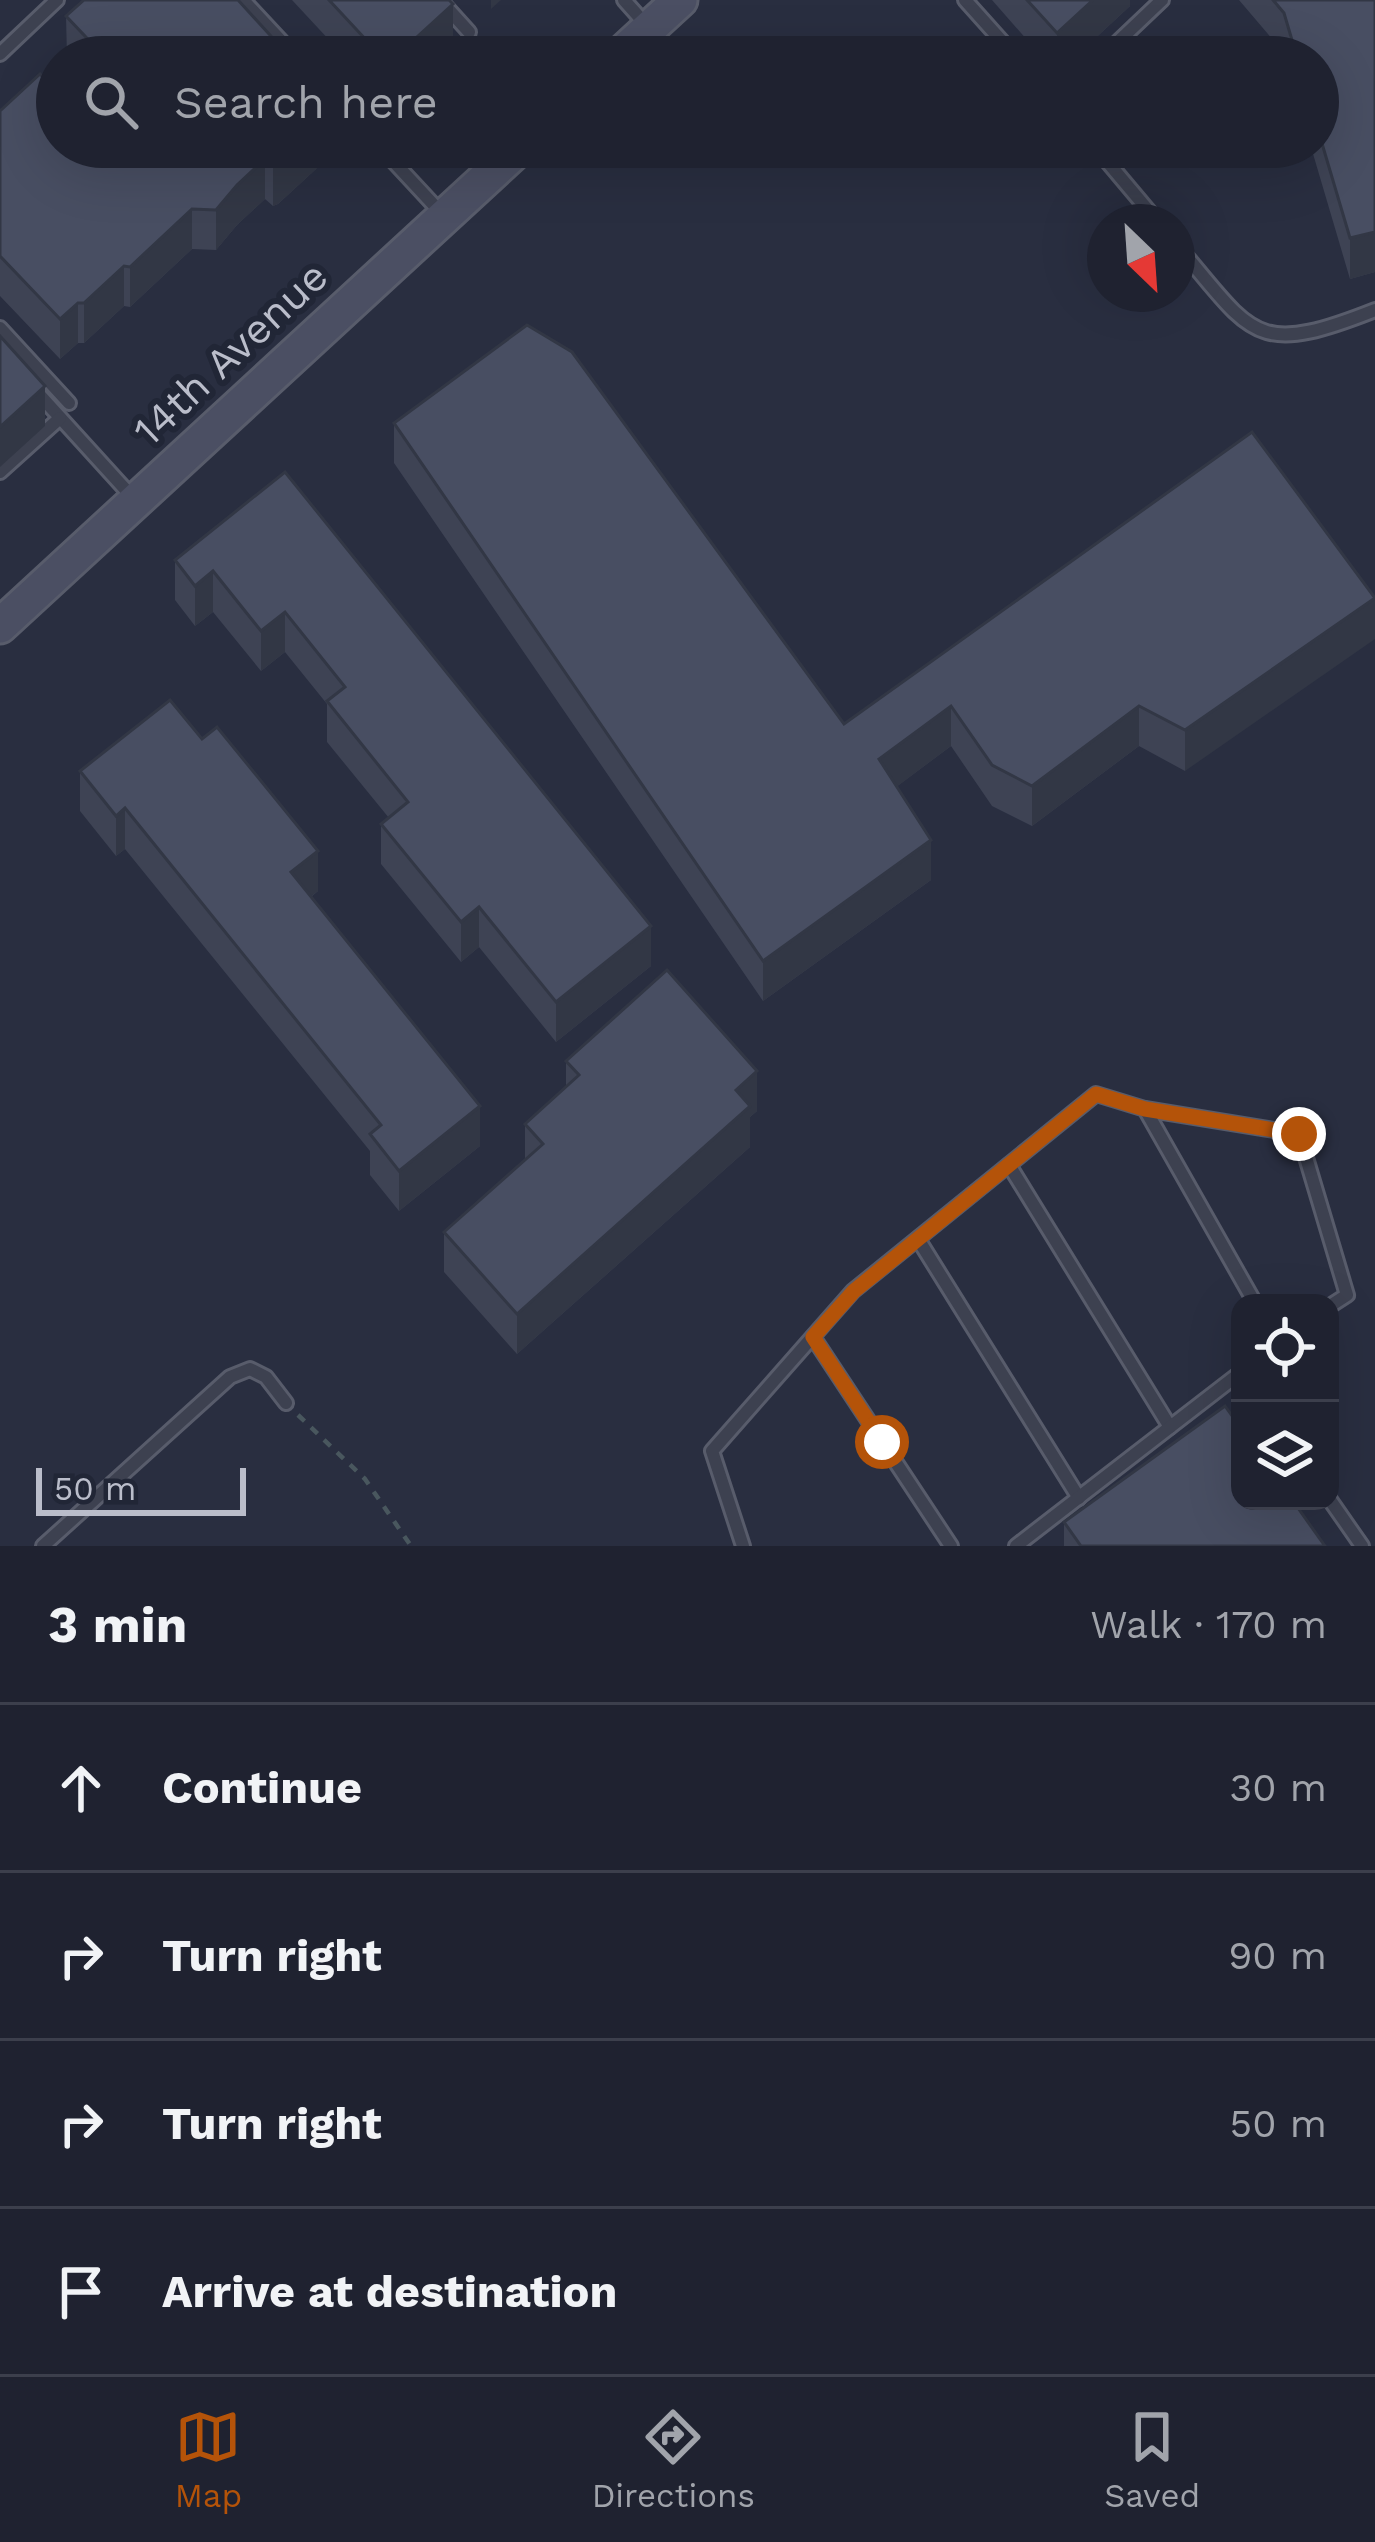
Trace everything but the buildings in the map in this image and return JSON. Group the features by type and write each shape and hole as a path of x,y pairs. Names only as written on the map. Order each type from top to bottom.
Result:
{"main road":[{"path":"640,36 680,0"},
{"name":"14th Avenue","path":"0,626 498,168"}],"lane":[{"path":"0,53 57,0"},
{"path":"243,0 276,36"},
{"path":"440,0 470,32"},
{"path":"624,0 649,28"},
{"path":"965,0 997,36"},
{"path":"1124,36 1162,0"},
{"path":"400,168 445,217"},
{"path":"1113,168 1143,204"},
{"path":"1195,266 1242,322 1269,337 1334,326 1375,310"},
{"path":"0,328 69,403"},
{"path":"30,385 135,501"},
{"path":"0,472 61,418"},
{"path":"743,1546 712,1451 854,1291 1096,1094 1145,1109 1299,1134 1347,1295 1339,1300"},
{"path":"1145,1109 1250,1294"},
{"path":"1009,1165 1170,1427"},
{"path":"917,1239 1079,1498"},
{"path":"813,1337 951,1546"},
{"path":"43,1546 230,1377 250,1369 266,1377 286,1402"},
{"path":"1016,1546 1231,1380"},
{"path":"1337,1510 1362,1546"}],"path":[{"path":"286,1402 365,1479 411,1546"}],"route":[{"path":"882,1442 813,1337 854,1291 1096,1094 1145,1109 1299,1134"}]}
